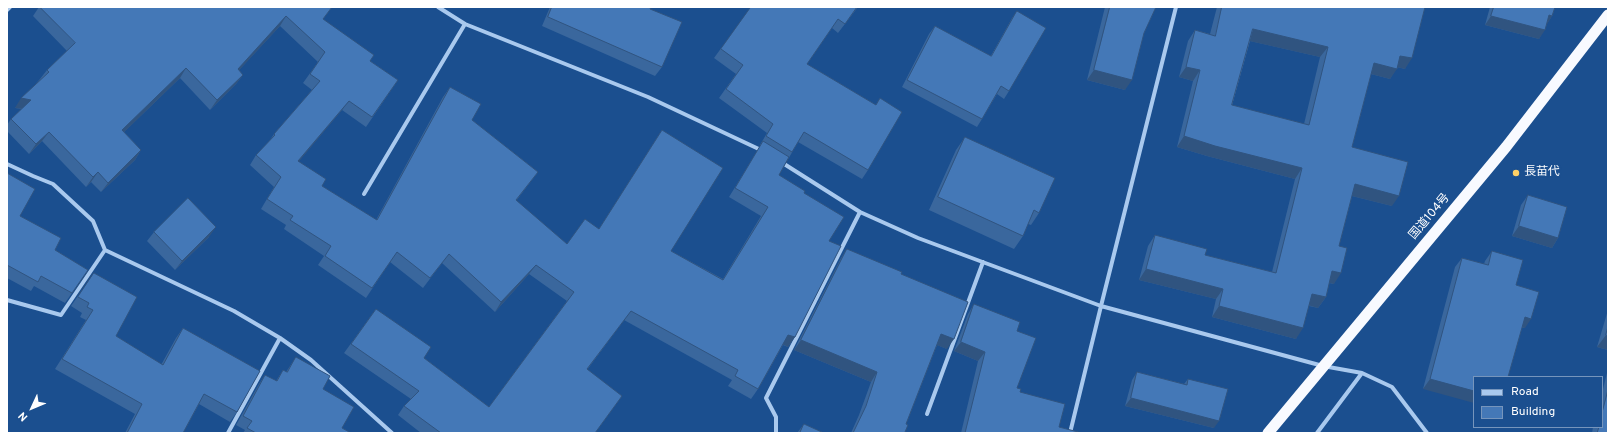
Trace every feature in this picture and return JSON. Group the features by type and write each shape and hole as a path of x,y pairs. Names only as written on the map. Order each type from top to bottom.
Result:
{"highway":[{"name":"国道104号","path":"1268,433 1506,147 1608,15"}],"street":[{"path":"7,10 10,7"},
{"path":"438,7 465,24 648,97 765,152"},
{"path":"1070,433 1176,7"},
{"path":"364,194 465,24"},
{"path":"779,161 860,212 918,238 1101,306 1323,366 1362,373 1392,387 1427,433"},
{"path":"7,164 54,184 92,221 105,250 234,311 280,338 311,360 392,433"},
{"path":"776,433 776,417 766,398 860,212"},
{"path":"7,300 61,315 105,250"},
{"path":"927,414 983,262"},
{"path":"228,433 280,338"},
{"path":"1317,433 1362,373"}],"building":[{"path":"40,7 332,7 323,19 374,55 370,61 398,80 372,117 349,101 298,161 326,179 322,186 377,220 450,87 481,104 472,120 538,172 516,200 567,244 585,219 599,229 662,130 723,168 671,251 723,280 768,207 735,188 763,141 789,157 779,175 805,191 804,193 844,217 829,241 841,246 795,337 788,335 758,389 735,376 738,370 631,311 587,369 622,396 595,433 441,433 404,406 419,391 351,344 376,309 431,347 424,358 489,407 574,292 536,265 501,302 449,254 430,278 397,252 372,288 325,256 331,246 290,220 293,216 267,199 281,177 256,155 275,135 274,134 320,81 310,74 325,52 286,16 238,69 243,75 217,100 186,68 122,130 141,150 108,183 98,172 93,177 49,132 36,144 11,119 31,100 21,98 49,72 47,70 75,43"},
{"path":"552,7 651,7 650,9 682,22 662,67 548,17"},
{"path":"751,7 857,7 845,24 838,19 807,64 876,105 880,98 902,112 868,170 804,132 792,152 766,136 773,124 726,89 743,65 721,49"},
{"path":"1110,7 1156,7 1144,33 1132,80 1094,70"},
{"path":"1222,7 1425,7 1412,58 1400,56 1397,69 1374,63 1352,147 1408,162 1399,196 1355,184 1339,246 1347,248 1341,273 1332,271 1326,297 1312,294 1303,328 1219,306 1223,289 1146,269 1155,235 1207,249 1205,255 1276,273 1302,168 1215,146 1184,136 1200,70 1186,67 1195,30 1215,36","holes":["1253,29 1328,47 1309,125 1232,105"]},
{"path":"1494,7 1555,7 1552,16 1549,15 1545,30 1491,16"},
{"path":"1017,11 1046,28 1009,91 1001,86 982,119 907,80 935,26 991,56"},
{"path":"965,137 1055,178 1039,213 1034,210 1023,236 938,197"},
{"path":"7,173 35,189 20,216 61,238 55,250 88,270 72,293 41,276 38,282 7,265"},
{"path":"1528,195 1567,207 1558,238 1519,226"},
{"path":"188,198 216,227 182,261 154,232"},
{"path":"847,249 902,272 901,274 968,302 954,339 941,334 906,424 908,425 905,432 906,433 853,433 866,406 877,372 801,340"},
{"path":"1492,251 1523,260 1516,285 1539,292 1531,319 1525,317 1508,376 1473,376 1473,391 1430,379 1462,258 1488,265"},
{"path":"94,273 137,297 116,336 163,365 183,328 260,371 237,412 204,394 183,433 127,433 142,404 62,359 93,310 87,307 89,303 78,297"},
{"path":"974,304 1020,322 1017,331 1036,338 1017,388 1021,389 1020,392 1065,404 1059,427 1082,433 965,433 985,352 961,342"},
{"path":"296,357 330,376 323,389 354,407 342,428 351,433 256,433 247,428 252,421 243,416 265,375 277,381 283,370 287,372"},
{"path":"1137,372 1187,385 1188,379 1228,389 1219,421 1131,398"},
{"path":"1608,390 1608,433 1597,433 1599,428 1603,428 1603,409"},
{"path":"804,424 824,433 800,433"}],"place":[{"name":"長苗代","path":"1516,173"}]}
